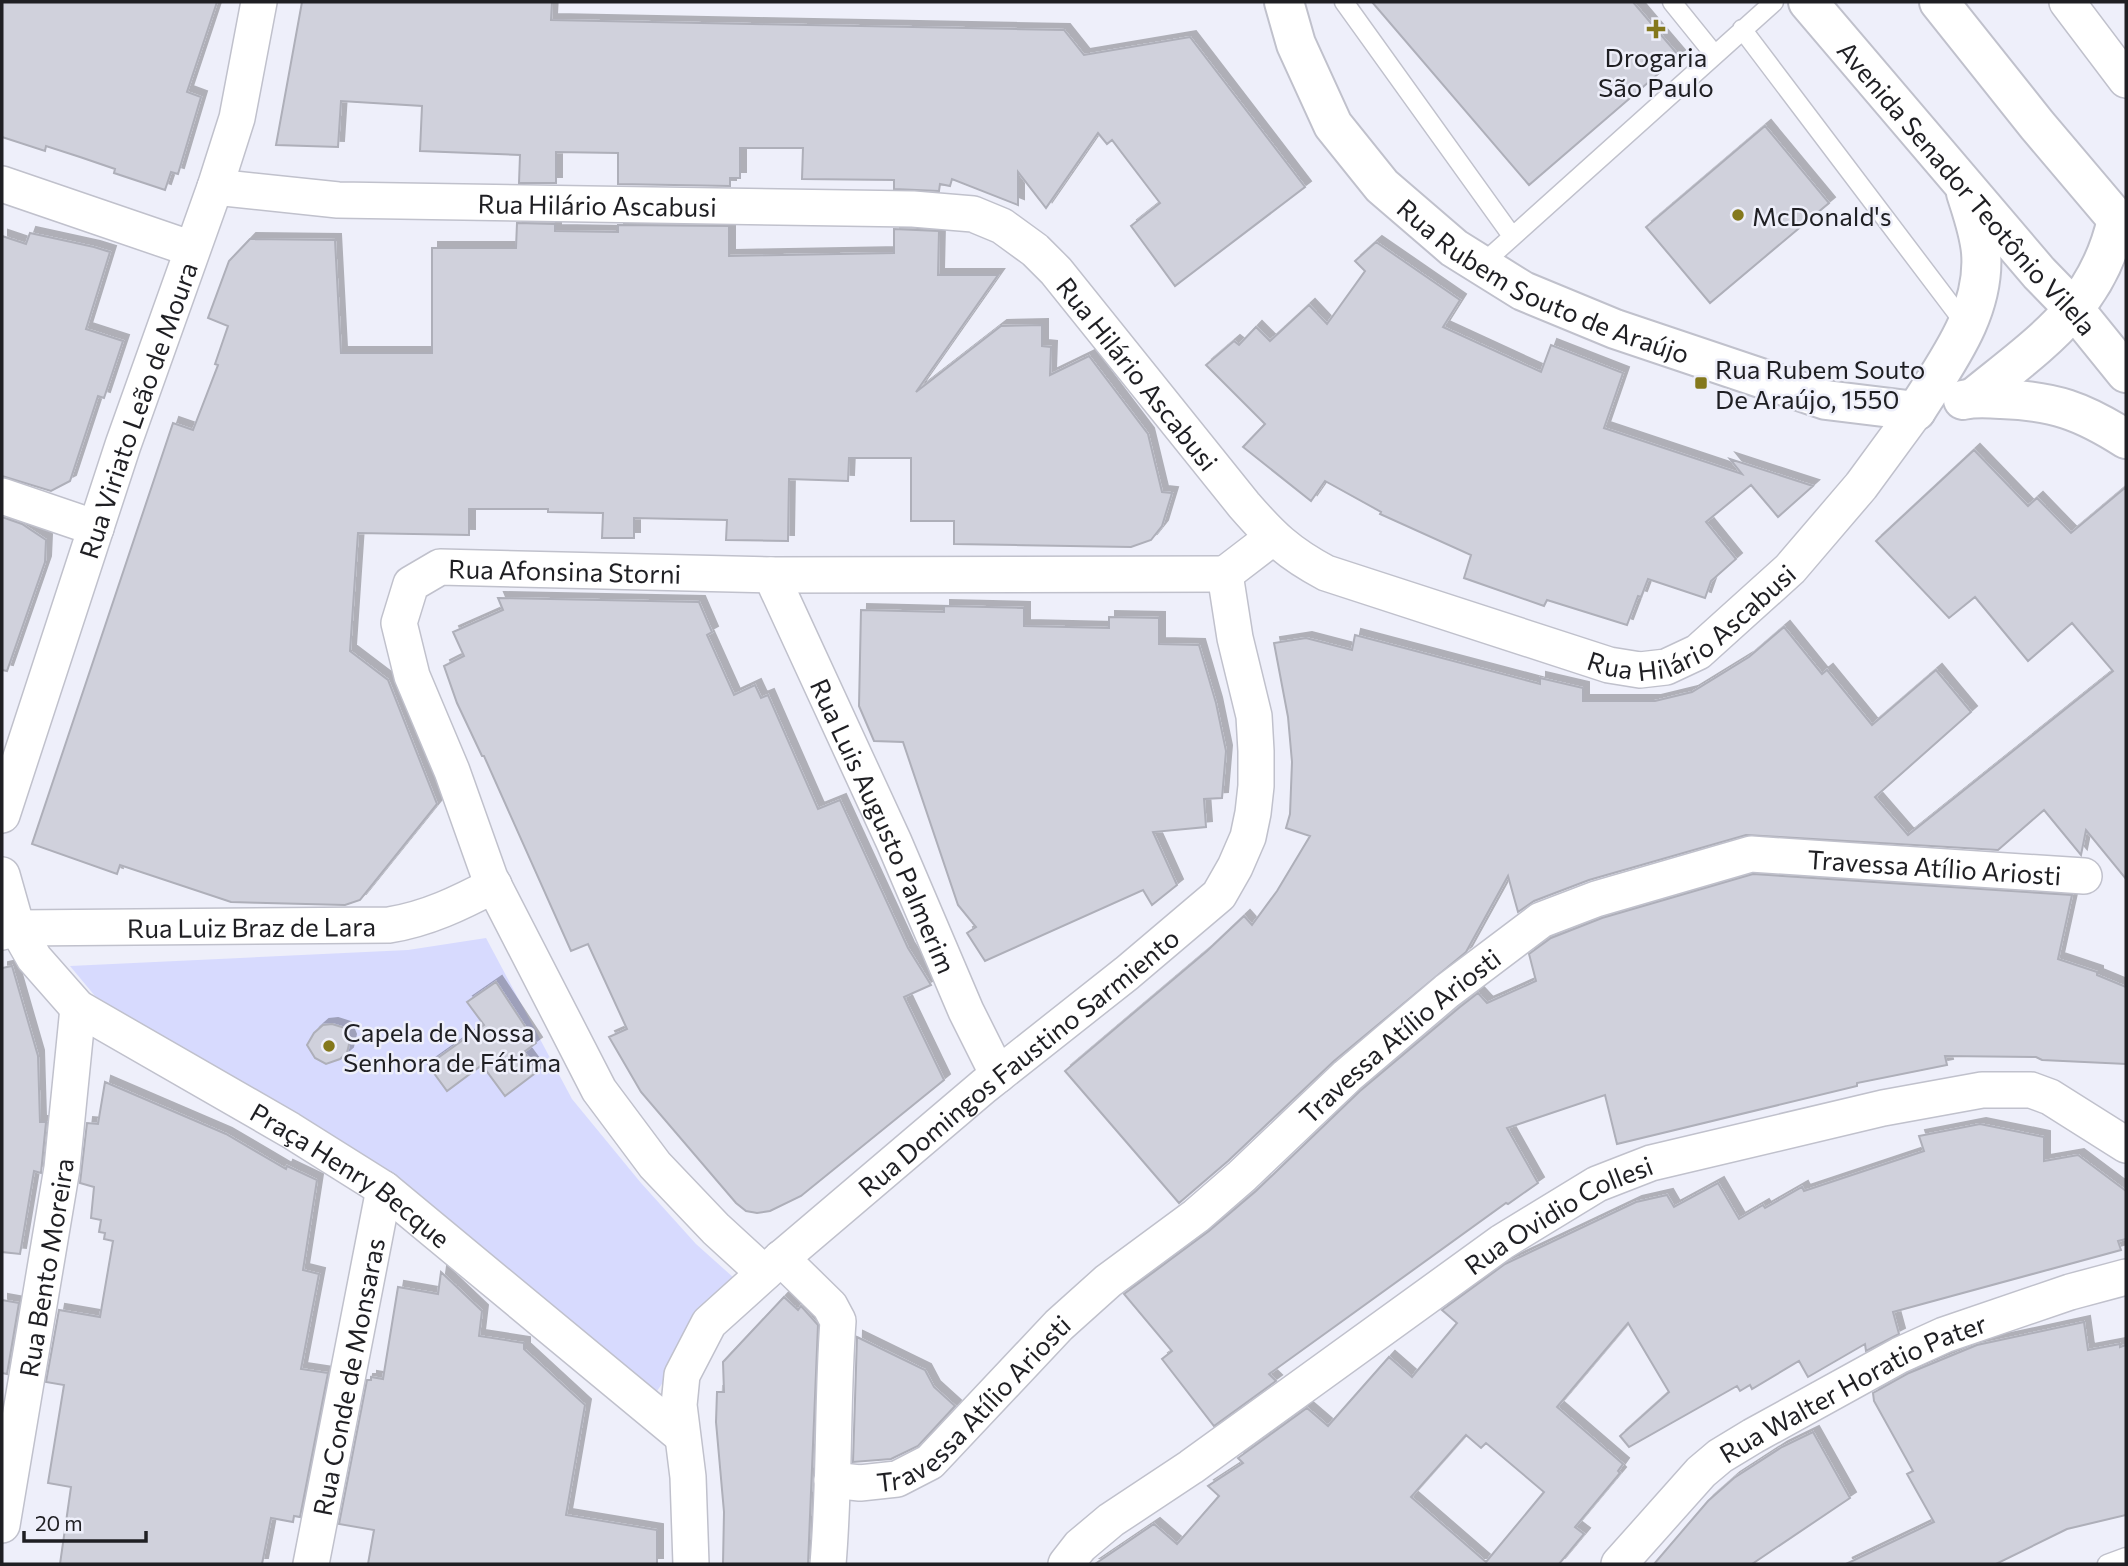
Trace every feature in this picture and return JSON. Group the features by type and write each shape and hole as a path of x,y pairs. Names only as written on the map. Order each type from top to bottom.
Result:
{"main road":[{"name":"Rua Rubem Souto de Araújo","path":"1284,2 1296,44 1333,125 1382,186 1454,248 1523,291 1615,329 1826,400 1916,411 1973,398"},
{"name":"Avenida Senador Teotônio Vilela","path":"1808,2 1963,185 2075,310 2126,373"},
{"path":"1939,2 2037,125 2122,225 2090,289 2075,310 2039,344 1973,398"},
{"path":"1916,411 1967,326 1980,282 1981,253 1977,226 1963,185"},
{"path":"1973,398 2058,405 2086,415 2126,439"}],"street":[{"name":"Rua Viriato Leão de Moura","path":"2,815 2,808 96,528 237,118 259,2"},
{"path":"2067,2 2126,80"},
{"path":"2,184 192,249"},
{"name":"Rua Hilário Ascabusi","path":"215,187 338,200 913,209 973,214 1016,235 1056,271 1272,538 1299,559 1326,573 1530,641 1609,665 1640,670 1666,667 1698,652 1790,569 1845,506 1916,411"},
{"path":"2,496 96,528"},
{"path":"1225,573 1272,538"},
{"name":"Rua Afonsina Storni","path":"828,1564 833,1509 838,1321 830,1306 716,1229 655,1165 599,1090 494,885 452,771 412,676 399,623 411,584 440,567 771,575 1225,573"},
{"name":"Rua Domingos Faustino Sarmiento","path":"691,1564 688,1477 679,1405 682,1375 709,1323 998,1075 1127,973 1219,895 1235,867 1248,837 1256,786 1256,751 1254,716 1235,638 1225,573"},
{"name":"Rua Luis Augusto Palmerim","path":"771,575 894,842 966,1011 998,1075"},
{"name":"Travessa Atílio Ariosti","path":"832,1480 860,1483 897,1479 930,1462 1059,1325 1108,1281 1205,1208 1347,1076 1447,991 1541,920 1596,899 1751,853 2084,876"},
{"path":"2,875 9,930"},
{"name":"Rua Luiz Braz de Lara","path":"9,930 389,925 414,921 465,901 494,885"},
{"name":"Praça Henry Becque","path":"9,930 78,1008 290,1130 384,1189 681,1435"},
{"name":"Rua Bento Moreira","path":"2,1525 62,1168 78,1008"},
{"name":"Rua Ovidio Collesi","path":"1066,1564 1080,1546 1111,1520 1191,1467 1502,1242 1597,1184 1651,1163 1883,1108 1982,1090 2031,1090 2050,1097 2126,1145"},
{"name":"Rua Conde de Monsaras","path":"311,1564 384,1189"},
{"name":"Rua Walter Horatio Pater","path":"1619,1564 1701,1472 1720,1455 1753,1436 1900,1355 1944,1335 2070,1292 2126,1277"}],"lane":[{"path":"1344,2 1512,236"},
{"path":"1672,2 1714,54"},
{"path":"1480,265 1774,2"},
{"path":"1742,29 1967,326"},
{"path":"2108,1564 2126,1557"}],"shaded area":[{"path":"486,938 572,1099 641,1183 696,1244 734,1278 653,1397 389,1179 95,996 70,966 408,950"}],"building":[{"path":"2,2 217,2 187,92 201,97 178,174 171,172 165,190 114,173 115,169 80,157 46,146 45,151 2,137"},
{"path":"302,2 552,2 551,20 1064,30 1084,55 1190,37 1305,187 1175,286 1131,226 1160,203 1112,140 1107,144 1098,133 1046,208 1018,172 1018,205 952,179 950,186 940,184 939,191 894,189 894,180 802,179 803,148 740,148 740,178 730,178 730,186 618,184 618,153 556,152 556,183 519,183 520,155 420,151 422,106 341,101 338,147 276,145"},
{"path":"1372,2 1633,2 1679,56 1529,185"},
{"name":"McDonald's","path":"1765,126 1829,203 1710,303 1646,227"},
{"path":"517,223 555,224 555,231 618,232 618,225 729,226 729,256 894,253 894,229 939,231 938,275 998,275 916,392 1001,326 1042,325 1042,346 1051,347 1050,375 1089,356 1148,434 1162,492 1172,493 1162,526 1151,540 1131,547 954,544 954,521 911,521 911,458 849,458 848,481 789,479 788,541 726,540 727,520 634,518 634,538 602,538 603,513 548,512 548,509 469,509 469,535 358,533 350,651 388,680 437,804 360,900 345,905 231,902 120,865 117,874 32,844 173,423 193,430 218,365 215,364 228,326 208,318 229,261 250,239 335,240 341,353 432,353 432,248 516,248"},
{"path":"30,233 110,252 86,329 123,341 104,398 98,396 70,481 51,491 2,476 2,236 26,244"},
{"path":"1376,242 1460,300 1443,327 1541,372 1551,345 1623,373 1604,428 1742,474 1730,459 1813,486 1778,517 1751,485 1706,522 1736,559 1711,581 1705,598 1648,579 1627,625 1547,600 1544,606 1464,578 1471,555 1380,514 1381,512 1325,481 1311,501 1243,447 1265,424 1206,365 1234,341 1239,345 1256,327 1270,341 1309,305 1327,324 1365,271 1355,261"},
{"path":"1974,450 2028,506 2037,498 2071,533 2126,487 2126,879 2086,830 2081,855 2044,810 1998,850 1746,835 1589,880 1534,901 1518,912 1508,876 1466,952 1334,1061 1228,1161 1179,1203 1065,1071 1207,951 1244,916 1252,925 1277,891 1310,836 1286,828 1290,814 1292,762 1288,717 1274,643 1306,638 1352,650 1355,635 1540,684 1540,678 1583,688 1583,701 1655,701 1692,692 1749,657 1784,627 1822,674 1827,670 1872,725 1936,670 1971,712 1875,797 1908,835 2113,671 2072,623 2028,661 1975,597 1949,618 1876,541"},
{"path":"2,517 22,524 46,540 45,562 7,671 2,670"},
{"path":"498,598 699,602 712,632 707,635 734,695 755,685 761,698 768,695 818,809 840,800 908,948 931,985 904,997 944,1080 801,1196 770,1211 746,1211 736,1203 641,1092 609,1037 627,1029 588,944 571,951 484,756 457,703 444,666 464,656 453,632 503,610"},
{"path":"944,606 1024,608 1024,626 1109,628 1109,617 1159,618 1159,644 1199,645 1216,703 1226,751 1222,798 1204,799 1206,827 1153,832 1177,885 1152,905 1143,890 985,961 967,933 976,927 958,905 903,742 874,741 859,706 861,610 944,612"},
{"path":"1753,874 2072,895 2058,959 2097,972 2097,975 2126,987 2126,1064 2042,1060 2036,1057 1945,1056 1947,1065 1857,1083 1857,1086 1617,1144 1605,1095 1507,1128 1538,1183 1506,1203 1269,1374 1276,1381 1214,1426 1162,1359 1172,1351 1124,1294 1209,1231 1256,1191 1360,1091 1478,993 1487,1003 1536,981 1529,954 1551,938 1602,918"},
{"path":"12,966 38,1056 40,1122 46,1122 41,1173 34,1171 20,1254 2,1252 2,968"},
{"path":"496,982 536,1043 524,1052 538,1071 505,1096 482,1065 447,1091 428,1065 484,1025 467,1002"},
{"name":"Capela de Nossa Senhora de Fátima","path":"332,1024 345,1028 350,1040 347,1053 326,1064 315,1058 307,1045 323,1025"},
{"path":"105,1082 226,1134 286,1169 287,1166 317,1180 303,1270 319,1274 301,1369 328,1373 300,1517 294,1516 293,1522 271,1518 262,1564 60,1564 71,1487 48,1483 64,1385 46,1382 59,1310 100,1317 113,1241 104,1239 105,1233 99,1232 101,1220 91,1218 94,1187 80,1183 87,1123 98,1124"},
{"path":"1980,1124 2044,1137 2044,1161 2078,1155 2126,1191 2126,1239 2118,1241 2121,1250 1893,1312 1899,1334 1866,1351 1865,1344 1808,1377 1799,1361 1752,1389 1750,1385 1740,1391 1737,1386 1629,1447 1620,1436 1669,1392 1628,1323 1557,1407 1623,1464 1618,1471 1620,1473 1575,1527 1584,1534 1559,1564 1095,1564 1154,1524 1177,1544 1219,1496 1208,1486 1243,1463 1238,1458 1307,1408 1328,1426 1389,1357 1412,1377 1457,1323 1442,1310 1505,1264 1636,1202 1667,1195 1674,1207 1718,1183 1739,1219 1802,1187 1804,1191 1924,1151 1919,1136","holes":["1466,1435 1481,1448 1486,1443 1544,1492 1486,1562 1411,1497"]},
{"path":"441,1272 482,1311 479,1336 524,1343 524,1349 585,1405 566,1515 657,1530 657,1564 368,1564 374,1530 339,1524 367,1380 371,1380 371,1377 383,1379 398,1287 438,1294"},
{"path":"784,1297 798,1310 801,1306 818,1325 808,1564 723,1564 724,1512 716,1422 717,1392 724,1392 723,1362"},
{"path":"2,1300 19,1303 7,1374 2,1373"},
{"path":"2084,1322 2088,1350 2126,1345 2126,1515 2067,1529 1996,1564 1846,1564 1934,1522 1907,1474 1913,1471 1874,1401 1873,1393 1909,1373 1977,1345"},
{"path":"857,1337 925,1370 934,1387 955,1406 918,1446 891,1459 853,1462"},
{"path":"1813,1432 1850,1498 1752,1564 1654,1564 1708,1501 1734,1478 1782,1447"}],"place":[{"name":"Drogaria São Paulo","path":"1656,29"},
{"name":"McDonald's","path":"1738,215"},
{"name":"Rua Rubem Souto De Araújo, 1550","path":"1701,383"},
{"name":"Capela de Nossa Senhora de Fátima","path":"329,1046"}]}
